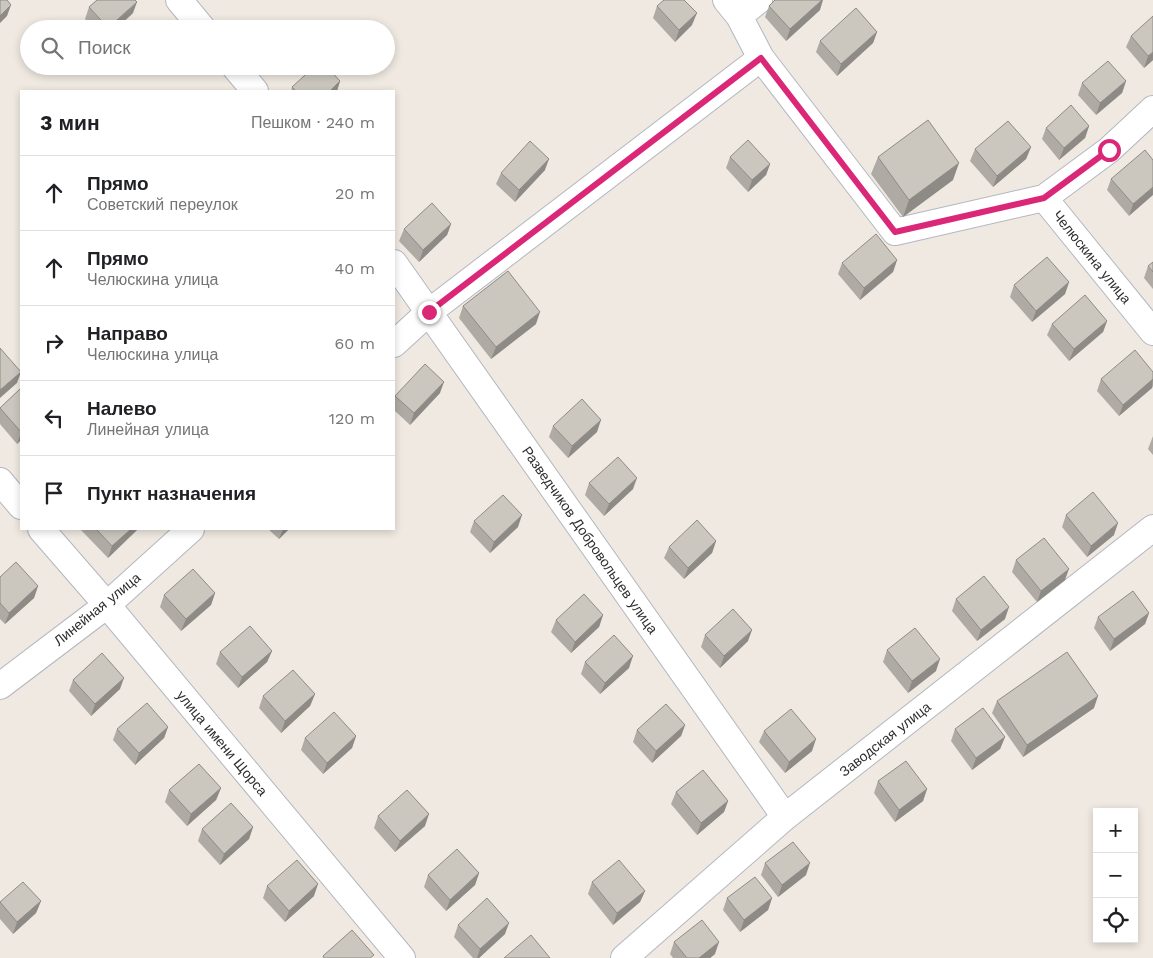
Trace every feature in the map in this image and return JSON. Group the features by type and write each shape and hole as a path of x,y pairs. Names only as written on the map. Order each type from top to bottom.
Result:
{"street":[{"path":"179,0 196,20"},
{"path":"732,8 759,0"},
{"name":"Челюскина улица","path":"732,8 761,58 895,232 1044,198 1153,332"},
{"path":"395,343 429,312 761,58"},
{"path":"242,75 254,90"},
{"path":"1044,198 1109,150 1153,108"},
{"name":"Разведчиков Добровольцев улица","path":"395,264 786,817"},
{"path":"0,481 20,505"},
{"name":"Заводская улица","path":"624,958 786,817 1153,528"},
{"name":"улица имени Щорса","path":"42,530 107,605 402,958"},
{"name":"Линейная улица","path":"0,686 107,605 190,530"}],"building":[{"path":"0,0 7,0 11,5 0,16"},
{"path":"97,0 135,0 137,2 117,20 101,20 89,7"},
{"path":"664,0 684,0 697,13 679,30 657,6"},
{"path":"775,0 822,0 790,29 769,6"},
{"path":"856,8 877,32 841,64 820,41"},
{"path":"1153,16 1153,52 1148,56 1131,36"},
{"path":"1108,61 1126,81 1100,103 1082,83"},
{"path":"305,75 334,75 340,81 331,90 295,90 292,87"},
{"path":"1071,105 1089,126 1064,148 1046,128"},
{"path":"928,120 959,163 909,200 878,157"},
{"path":"1008,121 1031,147 997,176 975,149"},
{"path":"748,140 770,164 752,180 730,157"},
{"path":"530,141 549,159 519,190 501,173"},
{"path":"1145,150 1153,160 1153,187 1133,204 1111,179"},
{"path":"432,203 451,224 423,250 404,229"},
{"path":"876,234 897,260 864,288 842,263"},
{"path":"1047,257 1069,282 1036,311 1014,285"},
{"path":"1153,262 1153,272 1148,266"},
{"path":"508,271 540,312 496,347 463,306"},
{"path":"1085,295 1107,321 1074,349 1052,324"},
{"path":"0,348 20,373 0,390"},
{"path":"1135,350 1153,372 1153,379 1123,405 1101,379"},
{"path":"425,364 444,382 414,413 395,396"},
{"path":"20,389 20,431 0,408"},
{"path":"582,399 601,420 572,446 553,426"},
{"path":"618,457 637,478 609,504 589,483"},
{"path":"1093,492 1118,523 1091,546 1066,515"},
{"path":"503,495 522,515 494,542 474,521"},
{"path":"697,520 716,541 688,568 669,547"},
{"path":"97,530 130,530 112,546"},
{"path":"1044,538 1069,569 1041,591 1016,560"},
{"path":"16,562 38,586 9,613 0,603 0,577"},
{"path":"193,569 215,593 186,619 164,595"},
{"path":"984,576 1009,607 981,630 956,599"},
{"path":"1133,591 1149,613 1114,639 1098,617"},
{"path":"584,594 603,615 575,642 556,620"},
{"path":"733,609 752,630 724,656 705,635"},
{"path":"250,626 272,651 242,677 220,652"},
{"path":"915,628 940,659 912,681 887,650"},
{"path":"614,635 633,656 605,683 585,662"},
{"path":"1067,652 1098,696 1027,745 997,701"},
{"path":"102,653 124,678 95,704 73,680"},
{"path":"293,670 315,694 285,721 263,696"},
{"path":"147,703 168,727 139,753 117,729"},
{"path":"666,704 685,725 656,751 637,730"},
{"path":"983,708 1005,737 976,758 955,729"},
{"path":"791,709 816,739 789,762 764,731"},
{"path":"334,712 356,736 327,763 305,738"},
{"path":"906,761 927,789 899,810 878,781"},
{"path":"199,764 221,788 191,814 169,790"},
{"path":"703,770 728,801 701,823 676,792"},
{"path":"407,790 429,814 400,841 378,816"},
{"path":"231,803 253,827 224,854 202,829"},
{"path":"793,842 810,863 782,885 765,863"},
{"path":"457,849 479,873 450,900 428,875"},
{"path":"297,860 318,884 289,911 267,886"},
{"path":"619,860 645,891 617,913 592,882"},
{"path":"755,877 772,898 744,920 727,898"},
{"path":"23,882 41,901 17,922 0,902"},
{"path":"487,898 509,923 480,949 458,925"},
{"path":"702,920 719,942 699,958 687,958 674,942"},
{"path":"352,930 374,955 370,958 324,958 323,956"},
{"path":"531,935 550,958 504,958"}],"route":[{"path":"429,312 761,58 895,232 1044,198 1109,150"}]}
